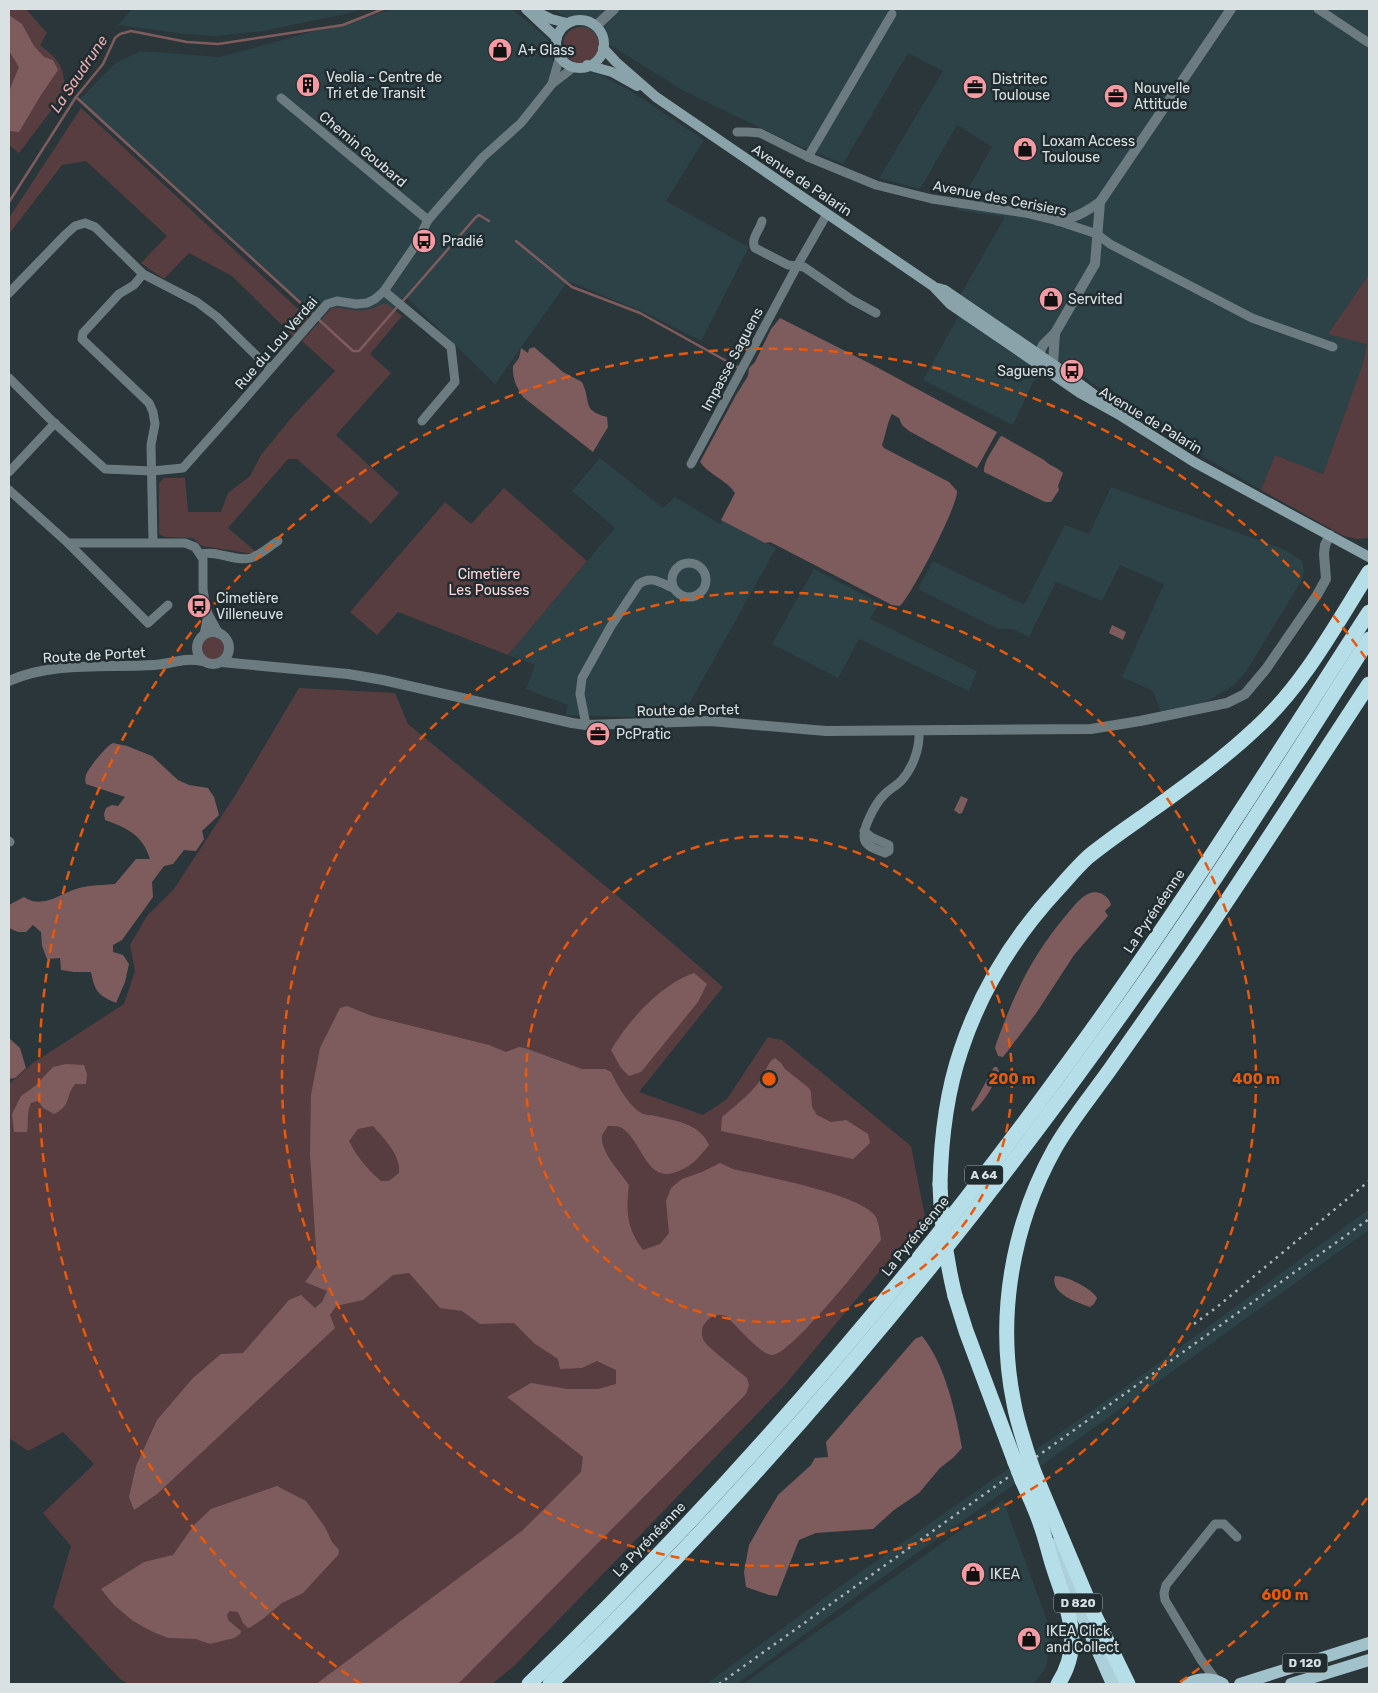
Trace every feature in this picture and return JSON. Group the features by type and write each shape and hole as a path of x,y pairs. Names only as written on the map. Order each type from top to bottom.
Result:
{"highway":[{"path":"1058,1684 1068,1663 1072,1638 1066,1603 1052,1565 1022,1458 966,1331 955,1296 944,1236 940,1184 941,1150 949,1100 960,1051 978,1008 1000,965 1036,913 1088,857 1218,761 1256,728 1295,684 1318,652 1369,572"},
{"name":"La Pyrénéenne","path":"529,1684 637,1576 776,1427 854,1337 951,1218 1068,1063 1127,980 1216,849 1369,612"},
{"name":"A 64","path":"550,1684 649,1586 782,1442 866,1346 967,1221 1139,989 1234,849 1369,638"},
{"path":"1022,1458 1009,1379 1006,1319 1016,1247 1040,1179 1069,1126 1202,938 1369,684"},
{"name":"D 820","path":"1028,1476 1128,1684"},
{"name":"D 820","path":"1040,1523 1051,1542 1113,1684"}],"main road":[{"path":"526,9 557,38"},
{"path":"530,9 558,22 567,23 579,20 587,21 596,26 602,36 603,48 600,57 594,63 574,67 566,64 560,56 556,48 557,38 560,30 567,23"},
{"name":"Avenue de Palarin","path":"603,48 656,97"},
{"name":"Avenue de Palarin","path":"587,65 612,72 656,97 933,286 945,290 1041,356 1080,394 1118,414 1194,462 1369,557"},
{"path":"1041,356 1096,395 1118,414"},
{"name":"D 120","path":"1240,1684 1369,1643"},
{"name":"D 120","path":"1291,1684 1369,1660"},
{"path":"1190,1683 1203,1679 1220,1683"}],"street":[{"path":"596,26 614,9"},
{"path":"1058,221 1081,214 1100,202 1231,9"},
{"path":"1318,9 1369,43"},
{"path":"808,157 892,14"},
{"path":"552,84 560,56"},
{"name":"Rue du Lou Verdai","path":"9,378 52,421 105,468 152,471 182,468 327,304 336,301 356,304 367,303 384,291 414,246 428,220 483,157 521,123 552,84 574,67"},
{"name":"Chemin Goubard","path":"282,98 428,220"},
{"name":"Avenue des Cerisiers","path":"737,132 760,133 808,157 876,185 932,199 1017,212 1058,221 1097,234 1110,244 1252,318 1333,347"},
{"path":"1041,356 1094,264 1100,202"},
{"name":"Impasse Saguens","path":"691,464 797,266 827,214"},
{"path":"762,220 753,240 755,248 788,265 804,268 852,300 876,313"},
{"path":"9,293 65,235 75,226 85,223 95,227 143,274 197,302 217,317 270,369"},
{"path":"143,274 134,285 119,294 83,333 82,339 149,403 153,412 155,424 151,445 153,542"},
{"path":"384,291 451,347 454,382 422,421"},
{"path":"9,472 52,421"},
{"path":"9,490 68,544 148,623 168,605"},
{"name":"Route de Portet","path":"221,662 348,674 383,680 586,725 717,721 826,730 1091,730 1227,703 1244,694 1266,669 1326,579 1324,554 1325,545 1330,535"},
{"path":"201,554 211,553 247,558 254,557 278,541"},
{"path":"68,544 153,542 185,543 195,547 203,559 203,589 208,614 219,634 226,639 229,647 241,663"},
{"path":"586,725 580,687 582,678 611,626 639,584 645,580 651,579 673,588"},
{"path":"208,614 204,636 198,645 198,651 203,661 212,664 221,662 227,655 229,647"},
{"path":"204,636 209,633 219,634"},
{"name":"Route de Portet","path":"182,659 198,645"},
{"name":"Route de Portet","path":"9,681 46,670 85,666 156,665 182,659 203,661"},
{"path":"864,831 880,799 902,780 906,774 918,749 919,730"},
{"path":"1220,1683 1201,1660 1165,1600 1164,1593 1166,1585 1215,1524 1224,1524 1237,1537"},
{"path":"1190,1683 1200,1668 1201,1660"}],"shaded area":[{"path":"132,9 363,9 263,31 216,36 118,25"},
{"path":"395,9 512,9 548,39 553,62 569,74 595,72 629,90 704,140 666,201 749,247 701,341 646,313 568,281 495,384 406,297 353,353 79,100 116,63 141,51 220,57"},
{"path":"553,9 1369,9 1369,274 1328,334 1367,343 1363,363 1323,474 1275,455 1261,490 1189,448 1061,362 1033,382 1013,425 923,380 958,317 961,294 1005,217 956,210 992,147 957,125 920,189 879,178 943,71 908,53 843,164 792,143 682,90"},
{"path":"9,15 22,24 34,46 44,57 53,60 58,70 19,132 9,131 9,91 19,67 9,51"},
{"path":"780,318 869,363 997,432 977,468 909,431 902,425 899,418 892,414 882,445 884,448 949,482 957,491 950,514 933,550 914,586 900,606 892,605 770,542 765,543 721,520 735,493 732,488 700,462 748,376 749,368 755,362 771,329"},
{"path":"534,347 563,372 582,382 590,408 594,412 607,417 608,427 593,452 523,397 519,390 514,379 513,366 519,358 521,348 528,353 529,349"},
{"path":"1002,436 1063,473 1058,486 1059,490 1051,502 1045,502 984,472 987,459"},
{"path":"600,458 663,508 675,497 720,524 722,520 776,548 683,715 635,717 566,715 568,705 526,689 535,665 508,655 615,528 572,491"},
{"path":"1111,487 1286,550 1302,561 1304,571 1302,580 1246,672 1233,686 1206,702 1161,713 1153,691 1122,677 1164,584 1120,565 1102,601 1056,582 1029,637 1013,629 998,629 918,589 933,561 1024,605 1065,525 1089,534"},
{"path":"814,569 879,603 870,619 977,671 969,691 859,639 838,678 772,644"},
{"path":"1112,625 1126,632 1123,640 1109,633"},
{"path":"113,743 127,746 152,756 178,780 189,785 208,788 214,797 219,815 202,831 204,839 196,851 184,850 173,864 164,866 152,882 153,897 122,940 113,945 113,952 123,955 129,964 125,982 116,1003 98,992 91,972 61,970 60,958 47,959 42,946 41,932 33,925 26,932 18,932 9,928 9,905 24,897 31,901 45,901 79,888 115,884 136,859 150,859 138,838 120,826 105,820 106,808 112,805 118,806 125,797 86,784 86,775 90,768"},
{"path":"961,796 968,799 962,813 959,814 954,810"},
{"path":"1095,892 1103,894 1109,900 1111,905 1105,911 1108,916 1074,955 1037,1012 1007,1052 1003,1057 998,1056 995,1048 1003,1025 1034,959 1076,903 1083,897"},
{"path":"694,973 707,984 698,1002 641,1072 629,1076 621,1068 611,1050 626,1027 646,1005 682,978"},
{"path":"347,1006 372,1016 489,1045 506,1052 519,1047 525,1048 582,1069 605,1069 611,1072 627,1100 645,1115 677,1121 699,1131 709,1145 705,1150 684,1168 673,1173 664,1174 656,1171 649,1165 627,1132 620,1127 608,1126 602,1135 604,1149 629,1185 628,1219 633,1234 643,1250 660,1244 669,1233 666,1201 671,1188 682,1179 720,1163 733,1169 810,1187 852,1201 867,1209 876,1217 880,1231 881,1240 861,1266 811,1324 781,1351 772,1355 767,1354 726,1316 715,1316 705,1323 702,1332 704,1341 747,1378 749,1385 746,1394 458,1684 316,1684 523,1530 581,1472 583,1457 507,1397 531,1383 567,1389 598,1389 616,1384 616,1370 597,1361 582,1368 560,1369 558,1359 535,1344 514,1323 480,1324 462,1311 440,1308 409,1273 393,1275 363,1300 336,1306 330,1315 335,1328 157,1494 134,1510 129,1497 136,1466 157,1420 193,1378 221,1354 243,1353 289,1300 301,1295 315,1308 322,1302 327,1291 305,1282 317,1265 310,1154 311,1095 320,1048 340,1008","holes":["373,1126 395,1154 399,1166 399,1173 389,1181 381,1181 371,1172 359,1158 349,1141 358,1129"]},
{"path":"9,1038 20,1048 26,1068 15,1078 9,1079"},
{"path":"775,1058 785,1069 809,1088 812,1107 817,1115 831,1122 846,1120 868,1134 870,1143 853,1159 721,1131 722,1117 756,1086 769,1063"},
{"path":"66,1064 84,1065 87,1074 86,1084 75,1084 64,1107 54,1114 43,1108 38,1101 31,1103 27,1132 14,1132 12,1114 21,1096 35,1086 53,1067"},
{"path":"994,1067 997,1067 999,1071 994,1082 984,1099 972,1112 971,1109"},
{"path":"1369,1209 1369,1230 873,1584 737,1684 706,1684 863,1570 1120,1391"},
{"path":"1055,1276 1072,1280 1090,1290 1097,1298 1094,1304 1090,1307 1060,1292 1054,1282"},
{"path":"922,1336 937,1360 948,1389 962,1448 940,1468 919,1493 894,1510 873,1529 816,1533 799,1540 777,1596 746,1587 744,1572 749,1545 778,1495 811,1465 815,1458 828,1457 826,1442 915,1339"},
{"path":"277,1486 306,1501 339,1550 338,1555 303,1593 282,1603 251,1627 248,1628 243,1623 238,1612 230,1611 227,1615 228,1620 241,1631 234,1638 210,1644 196,1639 168,1638 133,1621 114,1605 101,1589 144,1562 173,1555 194,1525 211,1509"},
{"name":"IKEA","path":"1003,1500 1047,1620 1051,1644 1045,1669 1033,1684 743,1684"}],"green space":[{"path":"9,9 26,9 47,33 40,45 56,60 62,69 66,91 19,153 9,145"},
{"path":"581,27 588,28 594,32 598,38 598,52 594,58 588,62 581,63 574,62 568,58 564,52 563,45 564,38 568,32 574,28"},
{"path":"81,108 310,320 294,337 232,276 189,253 164,279 141,263 167,236 86,161 62,165 9,234 9,218"},
{"path":"1369,274 1369,538 1357,539 1344,536 1261,490 1275,455 1323,474 1363,363 1367,344 1328,334"},
{"path":"387,304 402,316 370,354 391,373 336,435 399,493 371,524 297,459 288,459 228,528 255,551 254,554 202,546 193,538 165,537 159,534 159,483 164,478 185,478 188,512 221,512 228,493 250,476 261,455 291,418 335,371 302,341 332,308 362,311"},
{"name":"Cimetière Les Pousses","path":"504,488 587,561 508,655 398,612 377,635 350,612 445,502 471,524"},
{"path":"213,637 221,641 225,649 221,657 213,661 205,657 201,649 205,641"},
{"path":"299,688 395,693 408,724 620,898 723,987 639,1092 703,1115 727,1099 768,1037 782,1040 911,1146 925,1217 784,1386 514,1666 492,1684 128,1684 120,1679 53,1607 71,1546 43,1513 94,1464 63,1432 28,1451 9,1438 9,1084 33,1063 124,1004 135,971 130,945 147,916 174,889 236,794"}],"waterway":[{"name":"La Saudrune","path":"9,202 76,97 103,64 115,38 120,34 131,31 187,42 218,44 343,25 383,9"},
{"path":"76,97 353,351 359,351 398,306"},
{"path":"402,302 476,217 479,215 489,221"},
{"path":"516,241 572,287 640,313 739,368"}],"railway":[{"path":"1194,1324 1369,1181"},
{"path":"719,1684 1369,1219"}],"place":[{"name":"A+ Glass","path":"500,50"},
{"name":"Veolia - Centre de Tri et de Transit","path":"308,85"},
{"name":"Distritec Toulouse","path":"975,87"},
{"name":"Nouvelle Attitude","path":"1116,96"},
{"name":"Loxam Access Toulouse","path":"1025,149"},
{"name":"Pradié","path":"424,241"},
{"name":"Servited","path":"1051,299"},
{"name":"Saguens","path":"1072,371"},
{"name":"Cimetière Villeneuve","path":"199,606"},
{"name":"PcPratic","path":"598,734"},
{"name":"IKEA","path":"973,1574"},
{"name":"IKEA Click and Collect","path":"1029,1639"}]}
